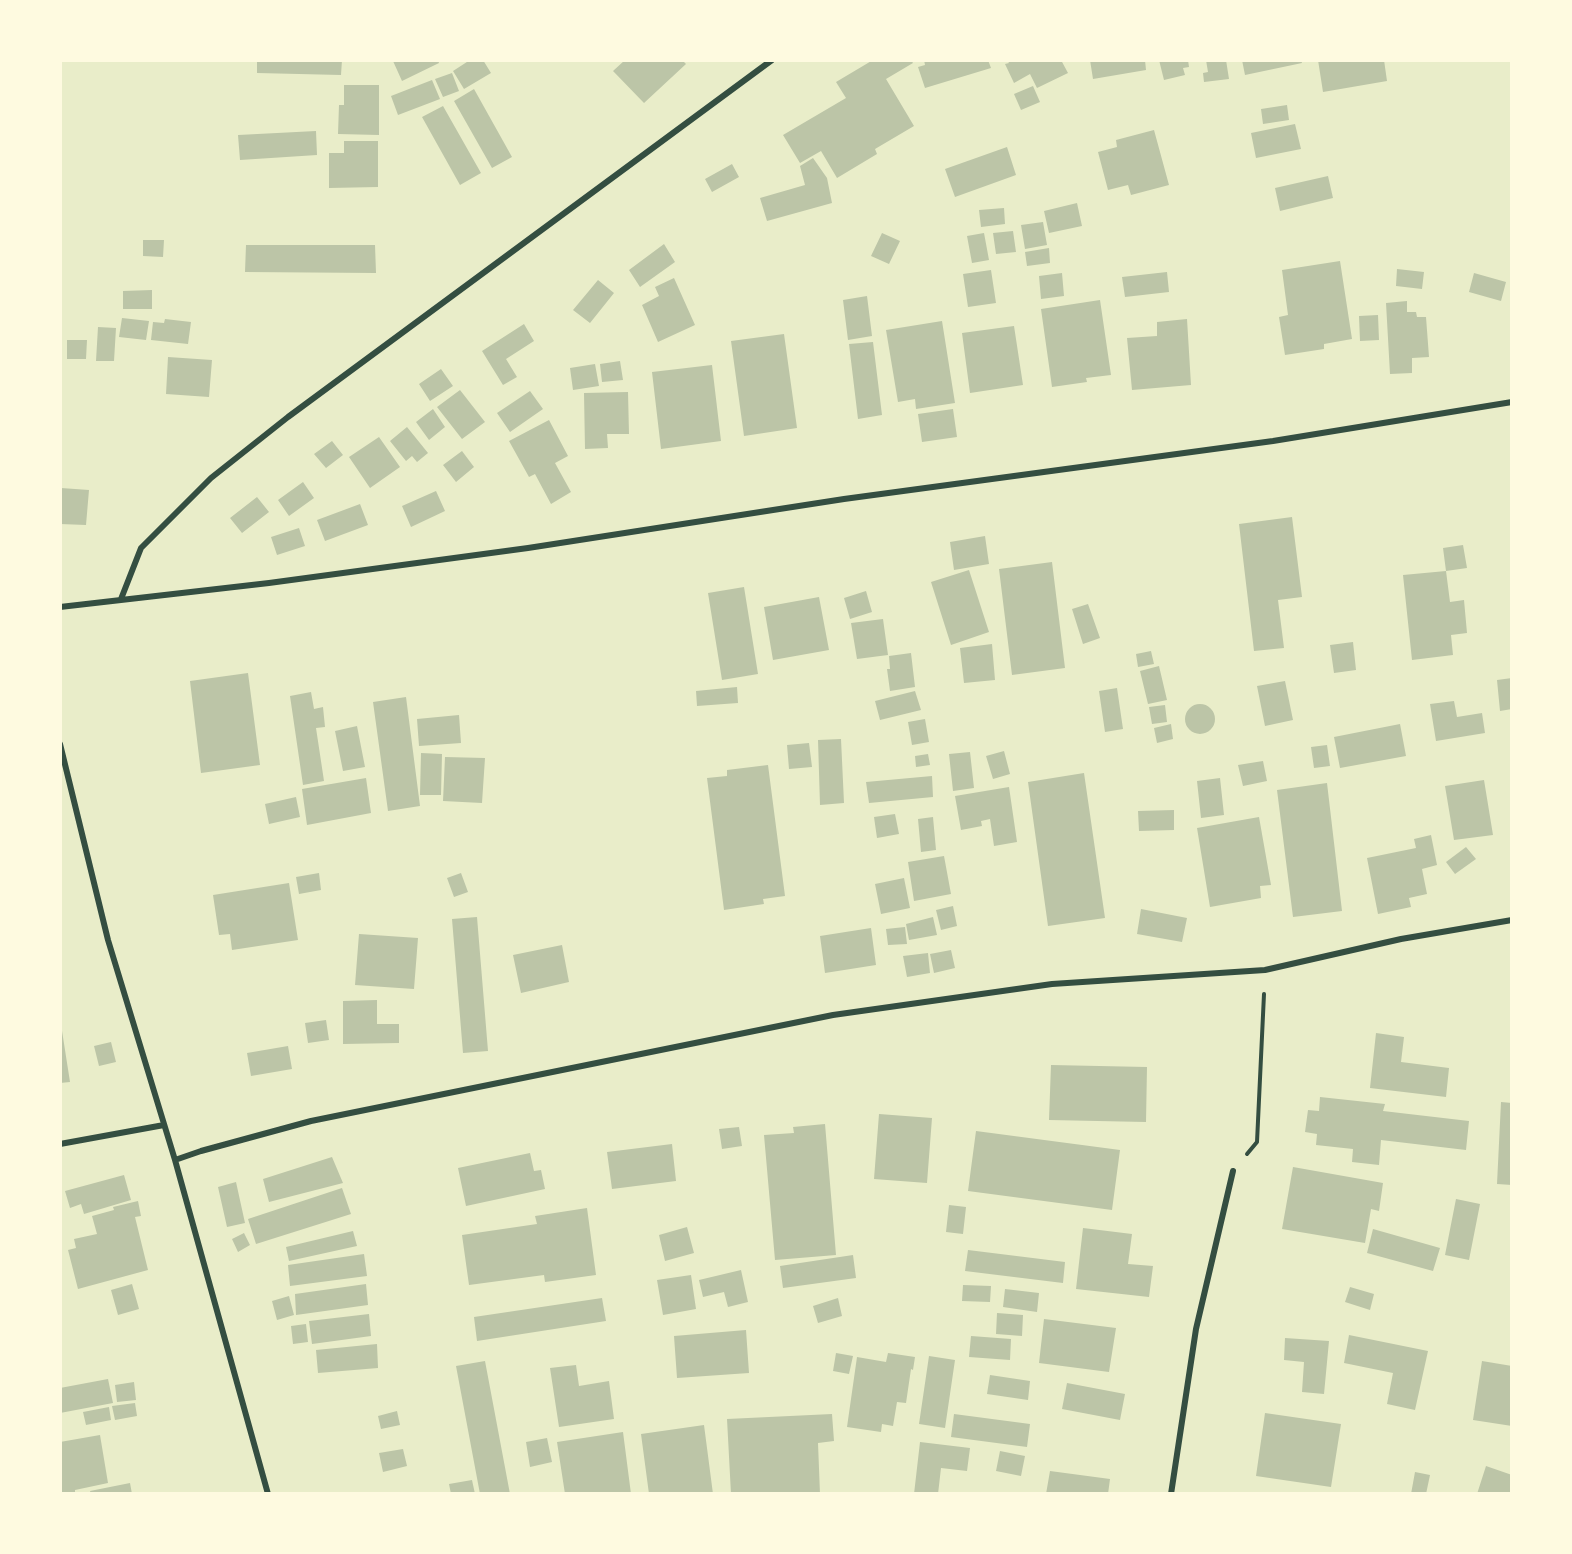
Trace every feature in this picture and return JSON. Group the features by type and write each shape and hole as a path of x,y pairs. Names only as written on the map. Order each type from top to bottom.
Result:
{"street":[{"path":"121,599 141,548 186,502 229,463 517,247 772,60"},
{"path":"60,607 269,583 528,548 844,500 1274,441 1512,402"},
{"path":"60,744 108,940 176,1160 268,1494"},
{"path":"176,1160 310,1121 833,1015 1052,984 1265,970 1401,939 1512,920"},
{"path":"60,1144 164,1125"},
{"path":"1171,1494 1196,1329 1233,1171"}],"path":[{"path":"1233,1171 1257,1142 1265,970"}],"building":[{"path":"257,60 342,60 341,75 257,73"},
{"path":"438,60 439,63 402,81 393,61"},
{"path":"470,60 483,60 491,73 464,89 453,71"},
{"path":"625,60 682,60 686,64 644,103 613,71"},
{"path":"873,60 911,60 913,63 886,79 914,126 875,149 877,154 837,178 821,151 800,163 783,135 846,98 836,82"},
{"path":"924,60 988,60 991,68 925,88 918,67 925,65"},
{"path":"1007,60 1061,60 1068,73 1037,88 1030,74 1014,83 1005,64 1009,63"},
{"path":"1090,60 1145,60 1146,70 1093,79"},
{"path":"1159,60 1188,60 1189,67 1183,68 1185,75 1164,80"},
{"path":"1206,60 1226,60 1229,79 1204,82 1203,73 1208,72"},
{"path":"1242,60 1301,60 1302,63 1245,75"},
{"path":"1318,60 1384,60 1387,81 1323,92"},
{"path":"452,73 459,91 443,97 435,79"},
{"path":"432,80 440,99 398,115 391,96"},
{"path":"344,85 379,85 379,135 338,134 339,105 344,105"},
{"path":"1033,86 1040,102 1021,110 1014,94"},
{"path":"474,89 512,157 492,168 454,101"},
{"path":"1287,105 1289,120 1263,124 1261,109"},
{"path":"443,106 481,173 460,185 422,117"},
{"path":"1295,124 1301,149 1256,158 1251,133"},
{"path":"1154,130 1169,185 1131,195 1128,185 1108,190 1098,152 1117,147 1116,140"},
{"path":"316,131 317,155 240,160 238,135"},
{"path":"344,141 378,141 378,187 329,188 329,153 344,153"},
{"path":"1007,147 1016,175 955,197 945,169"},
{"path":"813,158 827,178 832,203 767,221 760,198 805,185 800,166"},
{"path":"732,164 739,177 712,192 705,179"},
{"path":"1328,176 1333,198 1280,211 1275,188"},
{"path":"1077,203 1082,226 1049,233 1044,211"},
{"path":"1004,208 1005,224 981,227 979,210"},
{"path":"1043,222 1047,245 1025,249 1021,225"},
{"path":"1013,231 1016,252 996,254 993,233"},
{"path":"882,233 900,241 889,264 871,256"},
{"path":"984,233 989,260 972,263 967,236"},
{"path":"143,240 164,240 163,257 143,256"},
{"path":"664,244 675,262 640,287 629,270"},
{"path":"246,245 375,245 376,273 245,272"},
{"path":"1049,248 1050,263 1027,266 1025,252"},
{"path":"1340,261 1352,339 1324,344 1324,349 1285,355 1279,317 1288,315 1282,270"},
{"path":"1397,269 1424,272 1422,289 1396,286"},
{"path":"991,270 996,303 968,307 963,274"},
{"path":"1167,272 1169,292 1125,297 1122,277"},
{"path":"1062,273 1064,296 1041,299 1039,276"},
{"path":"1474,273 1506,282 1501,301 1469,292"},
{"path":"674,278 695,325 658,342 642,305 659,296 655,287"},
{"path":"598,280 614,293 590,323 573,310"},
{"path":"152,290 152,309 123,309 123,291"},
{"path":"867,296 872,336 848,340 843,300"},
{"path":"1100,300 1111,375 1086,378 1087,382 1052,387 1041,309"},
{"path":"1407,301 1407,312 1416,312 1417,317 1426,317 1429,357 1412,358 1412,373 1390,374 1386,303"},
{"path":"1378,315 1379,340 1360,341 1359,316"},
{"path":"122,318 149,321 146,340 119,337"},
{"path":"165,319 191,322 188,344 151,340 153,322 164,323"},
{"path":"1187,319 1191,385 1132,390 1127,338 1157,336 1157,322"},
{"path":"942,321 955,403 916,409 915,399 898,402 886,330"},
{"path":"524,324 534,341 506,359 517,377 503,385 482,351"},
{"path":"1014,326 1023,385 970,393 962,333"},
{"path":"98,327 116,328 114,361 96,361"},
{"path":"784,334 797,428 744,436 731,341"},
{"path":"67,340 87,340 86,359 67,359"},
{"path":"873,342 882,415 858,419 849,344"},
{"path":"168,357 212,360 209,397 166,394"},
{"path":"620,361 623,380 602,382 600,364"},
{"path":"595,364 599,386 573,390 570,368"},
{"path":"712,365 721,441 661,449 652,372"},
{"path":"441,369 453,386 430,401 419,384"},
{"path":"460,390 485,422 462,439 437,407"},
{"path":"530,391 543,409 510,432 497,413"},
{"path":"628,392 629,434 607,434 608,448 585,449 584,393"},
{"path":"433,409 445,427 429,440 416,422"},
{"path":"953,409 957,437 922,442 918,414"},
{"path":"549,420 568,456 555,463 571,492 551,504 535,474 529,477 509,441"},
{"path":"407,427 428,453 417,462 412,456 406,461 390,441"},
{"path":"379,437 400,467 370,488 349,457"},
{"path":"332,441 343,455 326,468 314,454"},
{"path":"462,451 474,467 456,482 443,465"},
{"path":"303,482 314,498 289,516 278,500"},
{"path":"61,488 89,490 86,525 60,524"},
{"path":"436,491 445,511 411,527 402,506"},
{"path":"257,497 269,512 242,533 230,518"},
{"path":"360,504 368,525 325,541 317,520"},
{"path":"1292,517 1302,597 1278,600 1284,648 1254,651 1239,524"},
{"path":"299,528 305,546 277,555 271,537"},
{"path":"985,536 989,564 954,570 950,542"},
{"path":"1463,545 1467,568 1446,571 1443,548"},
{"path":"1052,562 1065,668 1012,675 999,569"},
{"path":"969,570 989,632 951,645 931,582"},
{"path":"1446,571 1450,602 1464,600 1467,633 1451,635 1453,655 1412,660 1403,575"},
{"path":"744,587 758,674 722,680 708,593"},
{"path":"866,591 872,612 850,619 844,598"},
{"path":"819,597 829,650 773,660 764,607"},
{"path":"1088,604 1100,638 1083,644 1072,609"},
{"path":"883,619 888,655 857,659 851,623"},
{"path":"1353,642 1356,670 1334,673 1330,645"},
{"path":"992,644 995,680 964,683 960,648"},
{"path":"1151,651 1154,664 1138,667 1136,654"},
{"path":"911,653 915,687 890,691 887,669 890,669 889,656"},
{"path":"1159,666 1167,700 1148,704 1140,671"},
{"path":"248,673 260,765 201,773 190,681"},
{"path":"1512,678 1512,709 1500,711 1497,680"},
{"path":"1285,681 1293,720 1265,726 1257,686"},
{"path":"737,687 738,703 697,706 696,691"},
{"path":"1117,688 1123,729 1105,732 1099,691"},
{"path":"915,691 921,710 880,720 875,701"},
{"path":"311,692 314,709 323,707 325,727 316,728 324,781 303,785 290,696"},
{"path":"406,697 420,806 388,811 373,702"},
{"path":"1454,701 1457,717 1482,713 1485,733 1436,741 1430,704"},
{"path":"1200,704 1206,705 1214,713 1214,725 1206,733 1200,734 1194,733 1186,725 1185,719 1186,713 1194,705"},
{"path":"1165,705 1167,722 1152,724 1149,707"},
{"path":"459,715 461,743 419,746 417,719"},
{"path":"925,719 929,742 912,745 908,722"},
{"path":"1171,724 1173,739 1157,743 1154,728"},
{"path":"1400,724 1406,756 1340,768 1334,737"},
{"path":"357,726 365,767 343,771 335,731"},
{"path":"841,739 844,803 820,805 818,740"},
{"path":"809,743 812,767 789,769 787,745"},
{"path":"1327,745 1330,766 1314,768 1311,747"},
{"path":"1004,751 1010,774 993,779 986,756"},
{"path":"970,752 974,788 953,791 949,754"},
{"path":"421,753 442,754 441,795 420,795"},
{"path":"928,754 930,765 916,767 915,756"},
{"path":"445,757 485,758 482,803 443,801"},
{"path":"1263,761 1267,781 1243,786 1238,765"},
{"path":"768,765 785,896 763,899 764,904 724,910 707,778 727,776 727,770"},
{"path":"1084,773 1105,918 1048,926 1028,782"},
{"path":"932,776 933,797 869,803 866,782"},
{"path":"366,778 371,813 307,825 302,789"},
{"path":"1220,778 1224,815 1201,818 1197,781"},
{"path":"1484,780 1493,835 1454,840 1445,786"},
{"path":"1327,783 1342,911 1293,917 1277,790"},
{"path":"1009,787 1017,842 994,846 990,819 981,821 982,826 961,830 955,796"},
{"path":"296,797 300,817 269,824 265,804"},
{"path":"1174,810 1174,830 1139,831 1138,811"},
{"path":"895,814 899,834 877,838 874,817"},
{"path":"933,817 936,850 921,852 918,819"},
{"path":"1259,817 1271,885 1260,886 1261,898 1210,907 1197,828"},
{"path":"1431,835 1437,865 1422,869 1427,894 1409,898 1411,907 1378,914 1367,858 1416,848 1414,839"},
{"path":"1466,847 1476,859 1455,874 1446,862"},
{"path":"944,856 951,894 914,901 908,862"},
{"path":"319,873 321,890 299,894 296,877"},
{"path":"461,873 468,892 454,897 447,878"},
{"path":"904,878 910,908 881,914 875,884"},
{"path":"289,883 298,940 232,950 230,934 219,935 213,895"},
{"path":"953,906 957,926 941,930 936,910"},
{"path":"1141,909 1187,918 1182,942 1137,934"},
{"path":"477,917 488,1051 463,1053 452,919"},
{"path":"933,917 937,935 909,940 906,924"},
{"path":"905,927 907,944 888,945 886,929"},
{"path":"871,928 876,965 825,973 820,936"},
{"path":"359,934 418,938 414,989 355,985"},
{"path":"562,945 569,982 521,993 513,955"},
{"path":"951,950 955,968 934,973 930,954"},
{"path":"928,953 930,973 907,977 903,956"},
{"path":"377,1000 377,1024 399,1024 399,1043 343,1044 343,1001"},
{"path":"60,1018 70,1082 60,1083"},
{"path":"326,1020 329,1040 308,1043 305,1023"},
{"path":"1376,1033 1404,1037 1401,1062 1449,1068 1446,1097 1370,1088"},
{"path":"111,1042 116,1062 99,1066 94,1046"},
{"path":"288,1046 292,1069 251,1076 247,1053"},
{"path":"1051,1065 1147,1067 1146,1122 1049,1120"},
{"path":"1320,1097 1385,1104 1383,1111 1469,1121 1466,1150 1381,1140 1379,1165 1352,1162 1353,1149 1316,1145 1317,1134 1305,1132 1308,1110 1319,1111"},
{"path":"1501,1102 1512,1103 1512,1185 1497,1184"},
{"path":"879,1114 932,1118 927,1183 874,1179"},
{"path":"825,1124 836,1255 775,1260 764,1135 794,1133 793,1127"},
{"path":"739,1127 742,1146 722,1149 719,1129"},
{"path":"976,1131 1120,1150 1112,1210 968,1191"},
{"path":"672,1144 676,1181 612,1189 607,1152"},
{"path":"530,1153 534,1171 541,1170 545,1189 466,1206 458,1168"},
{"path":"332,1157 343,1183 269,1202 263,1179"},
{"path":"1293,1167 1383,1183 1379,1211 1371,1209 1365,1243 1282,1229"},
{"path":"124,1175 131,1200 84,1214 81,1204 70,1208 65,1191"},
{"path":"236,1182 245,1223 227,1227 218,1187"},
{"path":"342,1188 351,1214 256,1244 248,1219"},
{"path":"1456,1199 1480,1204 1469,1260 1445,1255"},
{"path":"138,1201 141,1216 135,1217 148,1270 78,1289 68,1250 76,1248 74,1239 97,1234 92,1216 114,1210 113,1207"},
{"path":"949,1205 966,1207 963,1234 946,1232"},
{"path":"587,1208 596,1275 545,1282 544,1275 469,1285 462,1235 537,1224 535,1216"},
{"path":"687,1227 694,1253 665,1261 659,1235"},
{"path":"1083,1228 1132,1234 1128,1264 1153,1266 1149,1297 1076,1289"},
{"path":"1373,1229 1440,1248 1433,1271 1367,1253"},
{"path":"353,1231 357,1246 289,1261 286,1247"},
{"path":"244,1233 250,1245 238,1252 232,1239"},
{"path":"968,1250 1065,1262 1063,1283 965,1271"},
{"path":"364,1254 367,1276 290,1286 288,1265"},
{"path":"853,1255 856,1278 783,1288 780,1266"},
{"path":"741,1270 748,1302 728,1307 724,1292 703,1297 699,1280"},
{"path":"691,1275 696,1309 663,1315 657,1280"},
{"path":"132,1284 139,1309 118,1315 111,1290"},
{"path":"366,1284 368,1305 296,1315 295,1294"},
{"path":"963,1285 991,1286 990,1302 962,1301"},
{"path":"1350,1287 1374,1294 1370,1310 1345,1302"},
{"path":"1005,1289 1039,1293 1037,1312 1003,1307"},
{"path":"289,1296 294,1315 277,1320 272,1301"},
{"path":"602,1298 606,1321 477,1341 474,1317"},
{"path":"838,1298 842,1316 818,1323 813,1306"},
{"path":"997,1313 1023,1315 1022,1336 996,1334"},
{"path":"369,1314 371,1336 312,1344 309,1321"},
{"path":"1044,1319 1116,1328 1109,1372 1039,1363"},
{"path":"306,1324 308,1342 293,1344 291,1326"},
{"path":"746,1330 749,1373 677,1378 674,1336"},
{"path":"1349,1335 1428,1351 1415,1410 1387,1404 1393,1373 1344,1363"},
{"path":"971,1336 1011,1339 1010,1360 969,1357"},
{"path":"1285,1338 1329,1341 1324,1394 1302,1392 1304,1362 1284,1360"},
{"path":"377,1344 378,1368 318,1373 316,1350"},
{"path":"836,1353 853,1356 849,1374 833,1371"},
{"path":"888,1353 915,1357 906,1403 897,1402 893,1426 882,1424 881,1432 847,1427 857,1357 886,1362"},
{"path":"929,1356 955,1360 945,1428 919,1424"},
{"path":"485,1361 510,1494 480,1494 456,1366"},
{"path":"1482,1361 1512,1366 1512,1426 1473,1420"},
{"path":"576,1365 579,1386 609,1381 614,1419 559,1427 550,1368"},
{"path":"990,1375 1030,1381 1028,1400 987,1394"},
{"path":"108,1379 113,1403 60,1413 60,1388"},
{"path":"134,1382 136,1400 117,1402 115,1385"},
{"path":"1067,1383 1125,1394 1120,1420 1062,1409"},
{"path":"135,1403 137,1416 115,1420 112,1406"},
{"path":"109,1407 111,1420 86,1425 83,1412"},
{"path":"397,1411 400,1425 381,1429 378,1416"},
{"path":"1265,1413 1341,1424 1331,1487 1256,1476"},
{"path":"832,1414 834,1441 818,1443 820,1494 731,1494 727,1419"},
{"path":"954,1414 1030,1424 1027,1447 951,1437"},
{"path":"704,1425 713,1494 649,1494 641,1434"},
{"path":"623,1432 631,1494 565,1494 557,1442"},
{"path":"100,1435 108,1483 75,1490 75,1494 60,1494 60,1442"},
{"path":"547,1438 552,1462 530,1467 526,1442"},
{"path":"920,1442 970,1448 967,1471 941,1468 938,1494 914,1494"},
{"path":"403,1449 407,1466 383,1472 379,1453"},
{"path":"1000,1451 1025,1456 1021,1476 996,1471"},
{"path":"1486,1466 1512,1475 1512,1494 1477,1494"},
{"path":"1050,1471 1110,1479 1108,1494 1046,1494"},
{"path":"1415,1472 1430,1475 1426,1494 1411,1494"},
{"path":"472,1480 475,1494 451,1494 449,1484"},
{"path":"130,1483 132,1494 91,1494 90,1491"}]}
